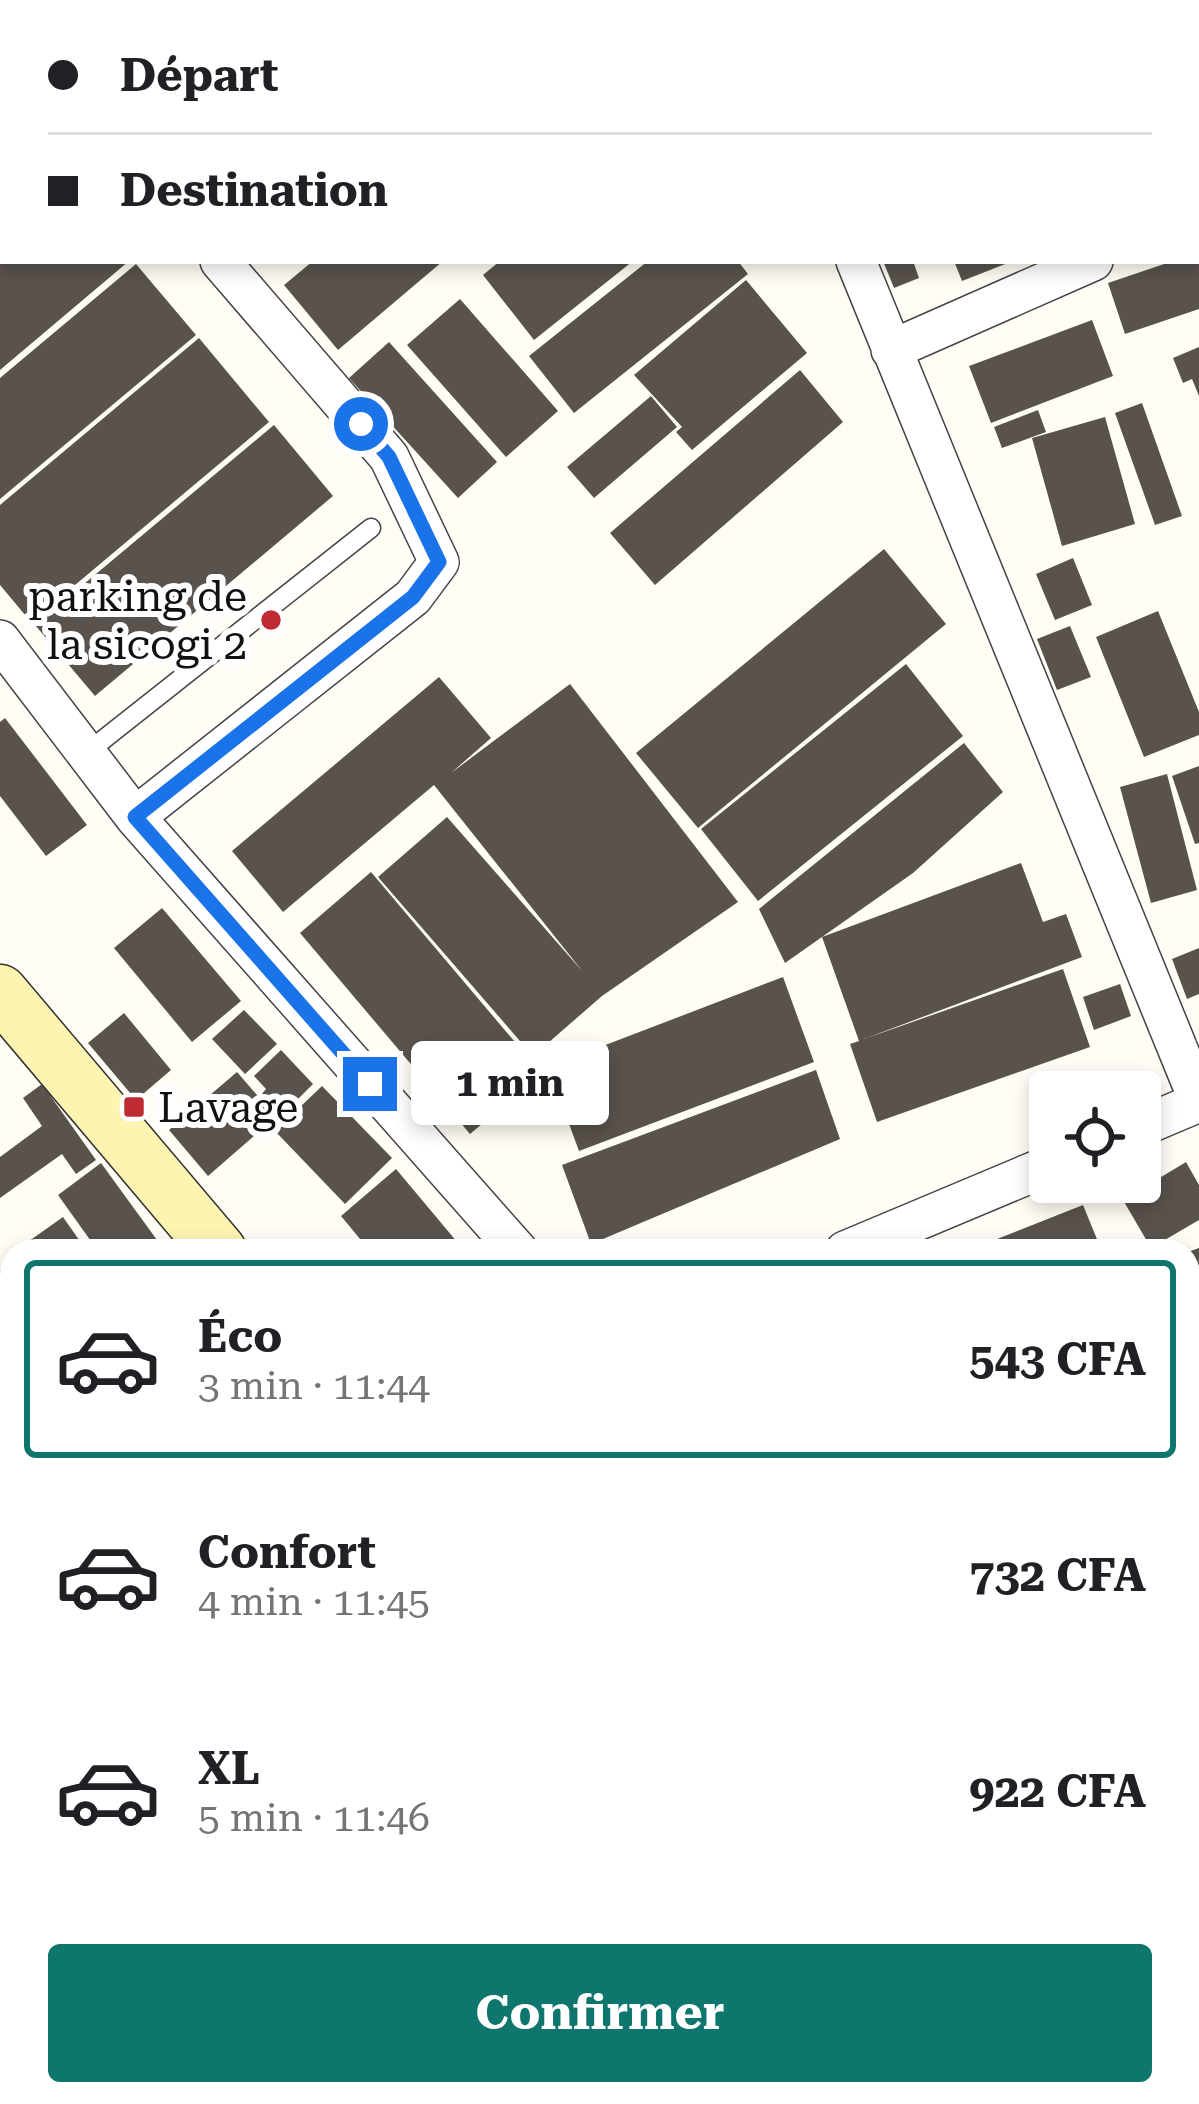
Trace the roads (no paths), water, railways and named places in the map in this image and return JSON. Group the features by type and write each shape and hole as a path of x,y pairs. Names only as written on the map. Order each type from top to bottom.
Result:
{"street":[{"path":"135,817 413,597 439,562 389,457 223,264"},
{"path":"857,264 1199,1102 1161,1118"},
{"path":"891,350 1086,264"},
{"path":"8,666 507,1239"},
{"path":"0,992 209,1239"},
{"path":"874,1239 1029,1174"}],"lane":[{"path":"85,754 371,528"}],"place":[{"name":"parking de la sicogi 2","path":"271,620"},
{"name":"Lavage","path":"134,1107"}]}
